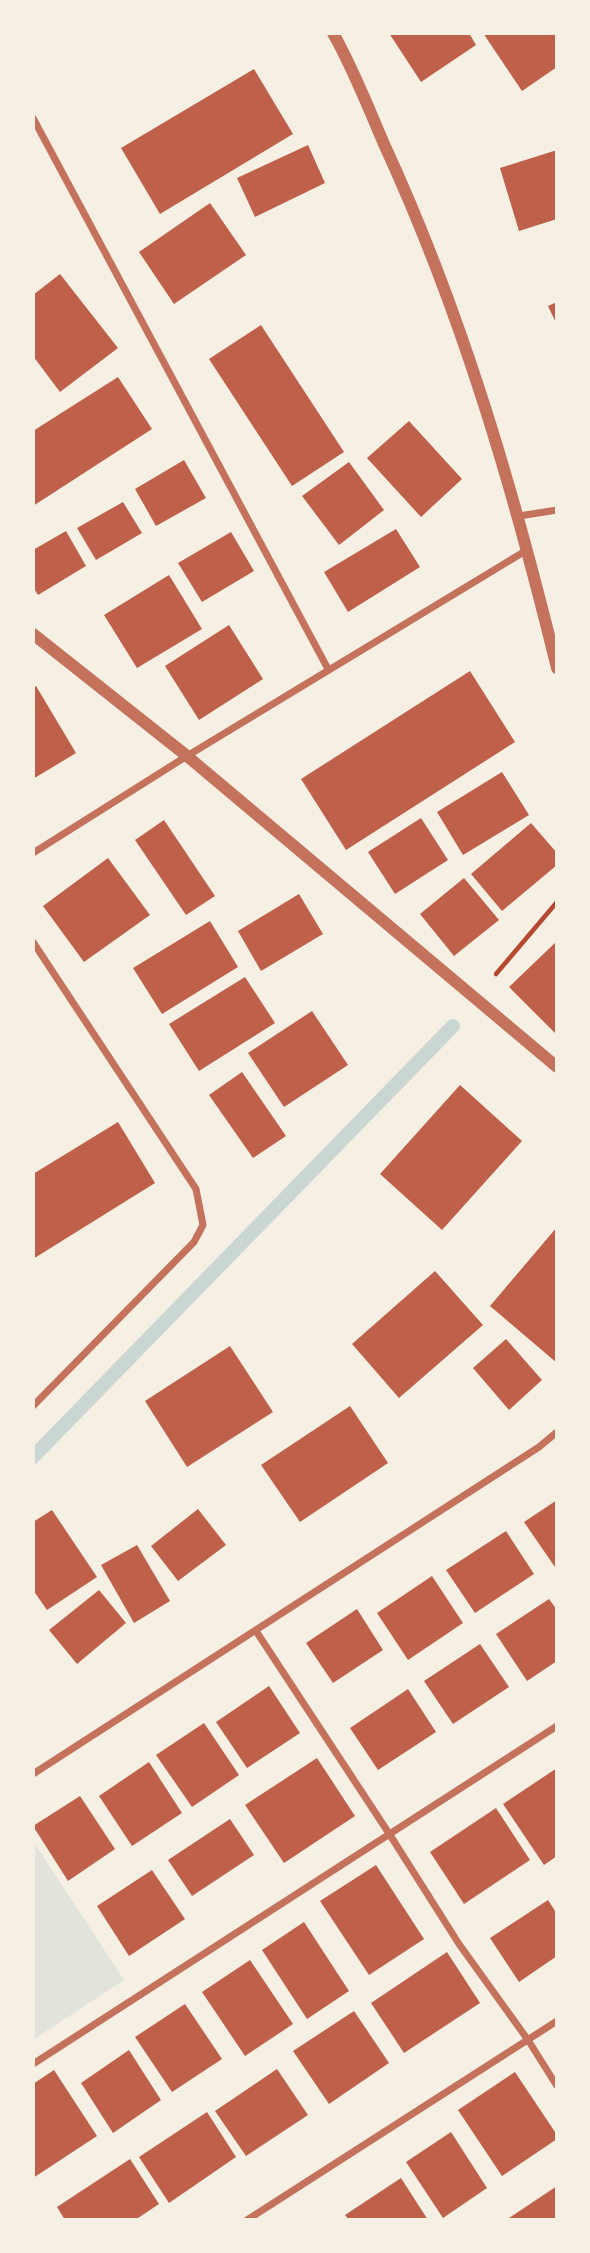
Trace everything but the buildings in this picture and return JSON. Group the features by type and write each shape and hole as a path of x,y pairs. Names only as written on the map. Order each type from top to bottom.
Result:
{"street":[{"path":"333,33 419,220 478,381 519,516 557,668"},
{"path":"33,118 328,669"},
{"path":"519,516 557,510"},
{"path":"33,853 187,755 528,549"},
{"path":"33,634 187,755 557,1067"},
{"path":"33,942 196,1189 203,1225 194,1242 33,1406"},
{"path":"33,1774 539,1447 557,1432"},
{"path":"256,1631 459,1944 528,2039 557,2086"},
{"path":"33,2064 557,1726"},
{"path":"247,2220 557,2021"}],"path":[{"path":"475,999 557,902"}],"shaded area":[{"path":"33,1841 124,1980 33,2040"}],"waterway":[{"path":"33,1457 453,1026"}]}
